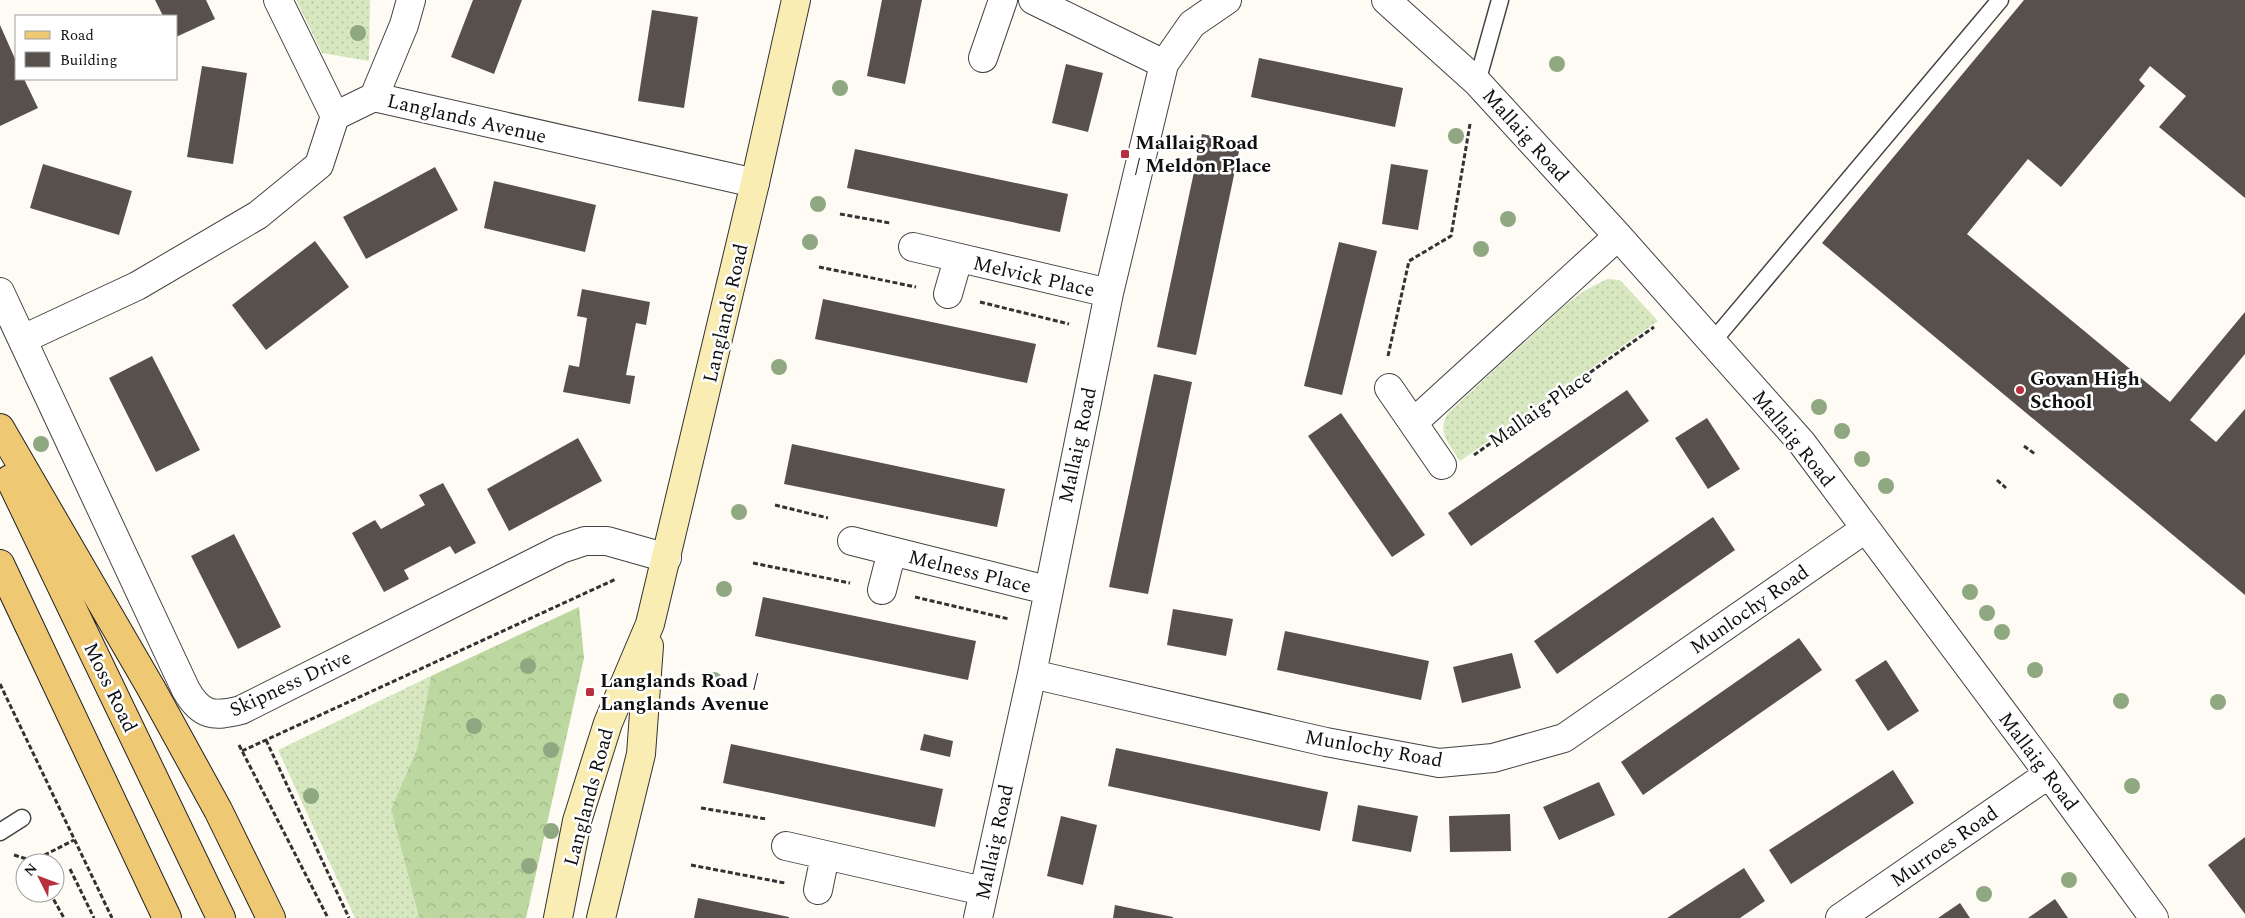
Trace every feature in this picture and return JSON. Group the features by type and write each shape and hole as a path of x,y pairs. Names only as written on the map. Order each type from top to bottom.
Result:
{"main road":[{"path":"0,428 151,688 218,810 271,918"},
{"name":"Moss Road","path":"0,457 221,918"},
{"path":"0,564 167,918"},
{"path":"105,787 158,918"}],"street":[{"path":"23,340 137,286 258,215 319,165 334,116 278,0"},
{"path":"374,97 404,25 411,0"},
{"name":"Langlands Road","path":"558,918 577,821 608,723 650,624 755,183 796,0"},
{"path":"983,58 1003,0"},
{"path":"1033,0 1164,64"},
{"name":"Mallaig Road","path":"978,918 1032,674 1047,590 1109,293 1164,64 1192,24 1227,0"},
{"name":"Mallaig Road","path":"1386,0 1477,82 1682,307 1802,443 2154,918"},
{"name":"Langlands Avenue","path":"334,116 374,97 755,183"},
{"path":"1414,422 1618,236"},
{"name":"Melvick Place","path":"912,247 1109,293"},
{"name":"Melvick Place","path":"948,294 958,259"},
{"name":"Skipness Drive","path":"0,292 186,690 193,703 205,712 222,715 241,710 561,549 585,541 607,541 667,558"},
{"path":"1388,388 1414,422 1442,465"},
{"name":"Munlochy Road","path":"1032,674 1326,742 1439,763 1494,758 1564,738 1865,529"},
{"name":"Melness Place","path":"852,541 1047,590"},
{"name":"Melness Place","path":"882,590 892,551"},
{"name":"Langlands Road","path":"601,918 640,754 650,624"},
{"name":"Murroes Road","path":"1840,918 2049,774"},
{"path":"786,846 983,890"},
{"path":"818,890 825,856"}],"lane":[{"path":"1477,82 1500,0"},
{"path":"1712,341 2000,0"},
{"path":"0,832 22,818"}],"path":[{"path":"1388,388 1382,380 1409,261 1451,236 1477,82"},
{"path":"840,214 913,227 912,247"},
{"name":"Mallaig Place","path":"1442,465 1448,473 1682,307"},
{"path":"2024,446 2034,454"},
{"path":"1996,480 2006,488"},
{"path":"775,505 851,524 852,541"},
{"path":"328,918 242,751 597,586 667,558"},
{"path":"0,684 112,918"},
{"path":"266,740 349,918"},
{"path":"701,808 786,823 786,846"},
{"path":"49,853 74,840"},
{"path":"70,869 94,918"},
{"path":"56,903 64,918"}],"green space":[{"path":"296,0 370,0 369,61 322,53"},
{"path":"1607,279 1620,280 1658,321 1460,461 1444,432 1443,426 1448,413 1564,306 1584,291"},
{"path":"579,607 584,658 526,918 419,918 391,809 417,749 431,676"},
{"path":"431,676 417,749 391,809 419,918 355,918 278,750"}],"building":[{"path":"155,0 206,0 215,19 178,36 178,15 162,15"},
{"path":"473,0 522,0 494,74 451,57"},
{"path":"882,0 922,0 905,84 867,76"},
{"path":"2024,0 2245,0 2245,198 2159,127 2186,96 2150,66 2139,80 2145,86 2061,187 2028,159 1967,234 2170,402 2245,312 2245,354 2190,420 2216,442 2245,409 2245,595 1822,243"},
{"path":"652,10 698,17 684,108 638,101"},
{"path":"0,25 15,59 15,80 24,80 38,108 0,126"},
{"path":"1259,58 1403,88 1395,127 1251,97"},
{"path":"1066,64 1103,73 1088,132 1052,123"},
{"path":"202,66 247,73 233,164 187,157"},
{"path":"1202,134 1241,142 1196,355 1157,347"},
{"path":"855,149 1068,194 1060,232 847,188"},
{"path":"43,164 132,191 119,235 30,208"},
{"path":"1391,164 1428,170 1418,230 1382,224"},
{"path":"435,167 458,210 366,259 343,217"},
{"path":"494,181 596,205 585,252 484,228"},
{"path":"315,241 349,287 266,350 232,305"},
{"path":"1339,242 1377,251 1342,395 1304,386"},
{"path":"582,289 650,302 646,325 636,323 626,375 635,376 630,404 563,392 569,365 579,367 587,318 577,316"},
{"path":"823,299 1036,344 1027,383 815,339"},
{"path":"152,356 200,450 156,472 109,378"},
{"path":"1154,374 1192,382 1148,594 1109,587"},
{"path":"1627,390 1649,421 1471,546 1448,513"},
{"path":"1341,413 1425,535 1392,557 1308,436"},
{"path":"1707,418 1740,469 1708,489 1675,438"},
{"path":"578,438 602,481 509,531 487,489"},
{"path":"792,444 1005,489 997,527 784,484"},
{"path":"443,483 476,543 455,554 450,546 404,570 409,579 384,592 352,533 375,520 381,529 425,505 419,495"},
{"path":"1713,517 1735,550 1557,674 1534,641"},
{"path":"234,534 281,627 238,649 191,556"},
{"path":"763,597 976,641 968,680 755,636"},
{"path":"1173,609 1233,619 1226,656 1167,645"},
{"path":"1285,631 1429,661 1421,700 1277,670"},
{"path":"1799,638 1822,670 1643,795 1621,762"},
{"path":"1512,653 1521,688 1462,703 1453,667"},
{"path":"1886,660 1919,711 1888,731 1855,680"},
{"path":"924,734 953,741 950,757 920,750"},
{"path":"731,744 943,789 935,827 723,783"},
{"path":"1116,748 1328,792 1320,831 1108,786"},
{"path":"1893,770 1914,803 1791,884 1769,850"},
{"path":"1599,782 1615,815 1559,840 1543,807"},
{"path":"1358,805 1418,816 1411,852 1352,841"},
{"path":"1510,814 1511,851 1450,852 1449,816"},
{"path":"1061,816 1097,825 1083,885 1047,876"},
{"path":"2245,837 2245,914 2208,865"},
{"path":"1744,868 1765,901 1740,918 1667,918"},
{"path":"698,898 789,917 789,918 694,918"},
{"path":"2055,899 2068,918 2028,918"},
{"path":"1960,903 1970,918 1938,918"},
{"path":"1115,905 1173,917 1173,918 1113,918"}],"place":[{"name":"Mallaig Road / Meldon Place","path":"1125,154"},
{"name":"Govan High School","path":"2020,390"},
{"name":"Langlands Road / Langlands Avenue","path":"590,692"}]}
